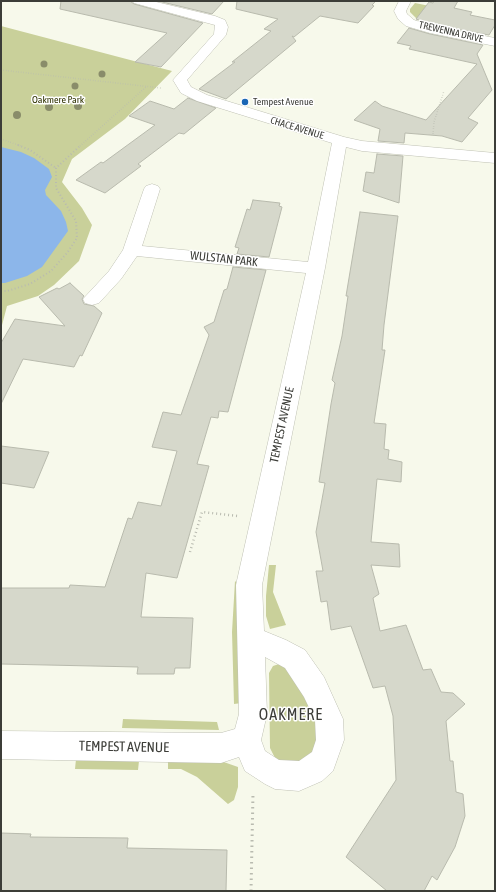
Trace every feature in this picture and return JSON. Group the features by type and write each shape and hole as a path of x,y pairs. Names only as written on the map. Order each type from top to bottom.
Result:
{"street":[{"name":"CHACE AVENUE","path":"138,1 211,18 221,23 222,26 220,35 180,80 186,90 202,98 340,141 362,146 495,158"},
{"name":"TREWENNA DRIVE","path":"406,1 400,11 402,16 410,22 430,29 495,42"},
{"name":"TEMPEST AVENUE","path":"1,745 221,748 250,750 253,714 249,585 316,268 340,141"},
{"path":"92,299 115,275 132,250 152,189"},
{"name":"WULSTAN PARK","path":"132,250 316,268"},
{"path":"250,639 277,649 295,659 314,687 329,719 330,740 323,762 312,770 299,776 275,774 250,750"}],"path":[{"path":"1,70 162,88"},
{"path":"1,291 7,292 30,284 51,271 67,253 77,238 76,221 56,188 56,168 146,87"},
{"path":"433,137 434,122 444,91"},
{"path":"1,139 30,150 56,168"},
{"path":"190,552 202,512 262,520"},
{"path":"250,750 251,891"}],"green space":[{"path":"415,3 464,13 452,29 419,21 410,12 410,9"},
{"name":"Oakmere Park","path":"1,26 172,71 125,119 72,159 62,182 82,208 92,225 79,261 54,285 38,296 7,306 1,329"},
{"path":"269,565 276,565 273,592 286,625 270,629 266,616"},
{"path":"235,581 240,586 242,703 234,704 232,632"},
{"path":"282,663 318,709 321,749 299,768 276,760 270,748 269,673 273,666"},
{"path":"123,719 217,722 219,730 122,728"},
{"path":"76,759 139,761 138,770 75,769"},
{"path":"218,760 238,767 238,787 234,800 228,804 197,777 181,769 168,769 168,762"}],"water":[{"path":"1,147 21,152 34,158 49,169 52,177 45,190 46,195 61,211 68,231 42,267 27,276 5,283 1,283"}],"building":[{"path":"61,1 130,1 134,4 203,23 161,67 135,62 167,33 60,9"},
{"path":"158,1 224,1 212,14"},
{"path":"237,1 376,1 372,5 374,6 358,23 320,16 294,37 292,36 296,41 226,99 199,89 235,62 232,62 271,31 264,29 278,19 236,9"},
{"path":"434,1 458,1 454,8 472,12 470,15 495,20 495,25 489,35 432,25 416,19 429,2 433,3"},
{"path":"409,28 483,45 477,54 492,90 468,118 478,123 462,142 442,136 405,133 404,143 378,141 380,129 354,120 375,101 382,106 426,120 477,64 409,49 411,46 397,43"},
{"path":"188,98 216,108 184,134 179,133 138,164 141,166 105,193 76,180 101,162 103,163 155,125 129,116 150,101 174,109"},
{"path":"377,154 403,156 399,203 363,191 366,172 374,173"},
{"path":"253,200 280,203 279,206 282,207 269,257 237,254 239,248 235,247 247,209 250,210"},
{"path":"360,212 398,216 384,325 382,350 385,350 374,423 386,424 384,449 389,450 388,459 402,462 401,482 377,479 371,542 399,544 400,567 371,565 379,594 373,598 380,631 406,625 423,670 431,669 441,692 453,693 465,704 446,721 450,761 453,761 456,792 463,794 465,816 455,847 437,880 432,876 424,891 387,891 346,857 396,780 393,716 385,686 373,688 351,626 331,630 327,601 321,602 316,571 323,571 316,532 325,483 319,482 335,383 332,380 342,336 348,296 346,296"},
{"path":"233,267 266,270 228,412 219,411 218,418 211,417 197,464 209,466 177,578 146,573 141,617 193,618 190,668 175,668 174,674 137,674 138,667 1,664 1,588 69,588 70,585 105,587 128,518 132,519 138,502 161,506 177,451 152,447 163,412 181,415 209,335 204,327 214,322 224,290 227,289"},
{"path":"70,283 84,296 82,299 84,304 94,306 102,313 82,356 80,355 74,367 23,359 1,404 1,343 15,319 65,326 39,297"},
{"path":"1,446 49,452 34,488 1,483"},
{"path":"1,833 31,834 30,837 128,838 127,848 227,850 226,891 1,891"}],"place":[{"name":"Tempest Avenue","path":"245,102"}],"district":[{"name":"OAKMERE","path":"291,715"}]}
